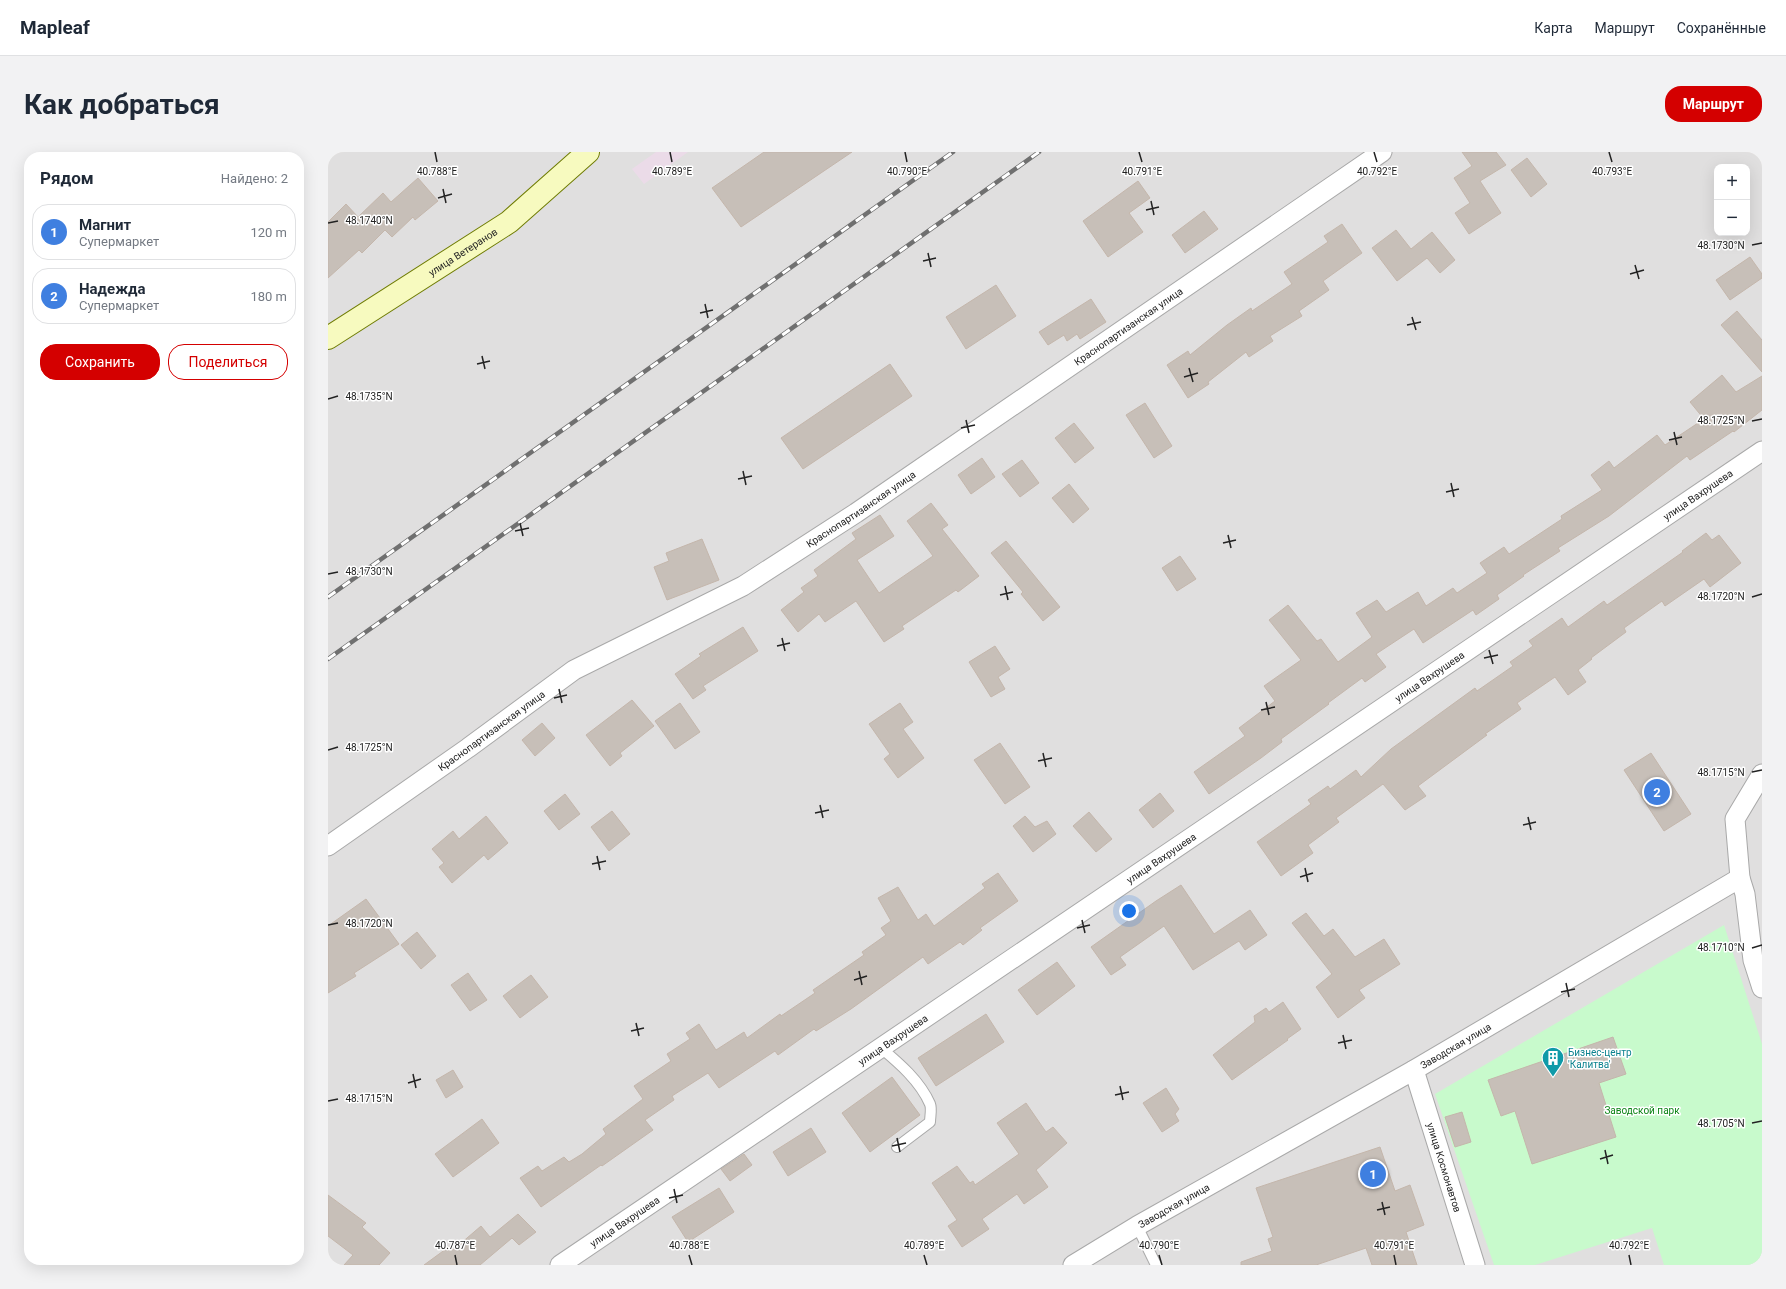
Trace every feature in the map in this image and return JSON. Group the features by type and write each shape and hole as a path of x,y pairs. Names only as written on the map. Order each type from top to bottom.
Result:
{"main road":[{"name":"улица Ветеранов","path":"328,338 509,222 579,155"}],"street":[{"name":"Краснопартизанская улица","path":"328,846 468,748 574,670 743,586 856,513 1382,152"},
{"name":"улица Вахрушева","path":"560,1265 1762,451"},
{"path":"1762,774 1735,819 1740,878 1745,894 1753,960 1762,988"},
{"name":"Заводская улица","path":"1073,1265 1137,1226 1414,1070 1740,878"},
{"name":"улица Космонавтов","path":"1414,1070 1475,1265"}],"lane":[{"path":"881,1048 900,1064 921,1089 931,1105 930,1122 897,1147"},
{"path":"1137,1226 1156,1265"}],"shaded area":[{"path":"328,152 1762,152 1762,1265 328,1265"},
{"path":"656,152 688,152 644,184 632,169"}],"green space":[{"name":"Заводской парк","path":"1724,925 1762,1044 1762,1265 1664,1265 1652,1228 1535,1265 1494,1265 1435,1094"}],"building":[{"path":"764,152 852,152 741,227 712,188"},
{"path":"1462,152 1496,152 1506,165 1480,181 1501,213 1469,234 1455,213 1470,203 1454,178 1472,166"},
{"path":"1527,158 1547,184 1531,197 1511,170"},
{"path":"418,178 438,201 415,220 413,217 392,237 385,230 362,253 359,250 328,278 328,222 346,204 358,217 383,193 391,202"},
{"path":"1138,181 1150,198 1129,213 1143,232 1108,257 1083,221"},
{"path":"1204,211 1218,229 1185,253 1172,235"},
{"path":"1342,224 1362,253 1323,281 1329,290 1299,311 1302,316 1270,336 1273,341 1249,357 1246,352 1208,382 1209,384 1188,398 1167,365 1188,351 1190,355 1251,308 1252,311 1292,284 1284,272 1328,242 1324,236"},
{"path":"1396,230 1411,249 1432,232 1455,260 1440,273 1427,258 1397,281 1372,248"},
{"path":"1750,257 1762,274 1762,278 1730,300 1716,280"},
{"path":"996,285 1016,316 966,349 946,317"},
{"path":"1091,299 1106,322 1080,339 1077,334 1067,341 1064,335 1048,345 1039,332"},
{"path":"1737,311 1762,340 1762,372 1721,325"},
{"path":"890,364 912,396 803,469 781,438"},
{"path":"1722,375 1736,392 1762,376 1762,410 1734,432 1733,431 1690,460 1687,456 1609,516 1558,548 1560,551 1523,575 1524,576 1497,595 1499,599 1476,615 1473,610 1423,643 1414,629 1376,654 1386,667 1365,682 1362,678 1281,739 1282,742 1261,758 1209,794 1194,772 1245,736 1239,728 1275,701 1264,686 1301,660 1269,620 1288,605 1317,641 1321,639 1338,662 1372,637 1356,613 1377,600 1386,612 1418,592 1426,606 1453,588 1457,593 1487,573 1480,563 1504,547 1509,554 1562,519 1561,516 1602,490 1591,475 1609,461 1614,468 1657,435 1665,445 1704,419 1690,402"},
{"path":"1145,403 1172,446 1154,458 1126,415"},
{"path":"1074,423 1094,448 1075,463 1055,438"},
{"path":"982,458 995,477 971,494 958,475"},
{"path":"1022,460 1039,483 1020,497 1002,474"},
{"path":"1069,484 1089,509 1073,523 1052,498"},
{"path":"931,503 948,525 942,529 979,576 958,592 956,590 902,626 904,629 884,642 856,601 825,622 819,614 798,632 781,610 804,592 801,588 818,576 814,570 856,539 852,533 880,515 894,536 857,560 879,593 933,556 907,521"},
{"path":"1706,533 1712,540 1719,535 1741,563 1710,587 1704,579 1665,606 1662,601 1624,628 1626,632 1591,658 1592,659 1578,670 1586,682 1568,695 1555,677 1517,703 1521,709 1485,734 1487,735 1418,786 1426,796 1405,810 1383,784 1336,818 1339,822 1308,845 1313,853 1281,876 1257,842 1311,804 1308,800 1328,786 1330,789 1356,770 1361,777 1391,749 1475,688 1477,691 1513,666 1510,662 1533,646 1529,641 1562,618 1568,627 1604,601 1607,605 1683,552 1682,551"},
{"path":"702,539 719,580 667,600 654,567 669,561 666,553"},
{"path":"1006,541 1060,607 1043,621 1021,594 1023,592 991,553"},
{"path":"1180,556 1196,579 1177,591 1162,568"},
{"path":"743,627 758,651 703,686 706,690 693,699 675,674 701,656 699,654"},
{"path":"995,646 1010,669 998,677 1005,689 991,697 969,662"},
{"path":"632,700 654,726 620,753 622,756 610,766 586,735"},
{"path":"680,703 700,732 675,749 655,721"},
{"path":"900,703 913,722 903,729 924,758 898,778 884,759 890,754 869,724"},
{"path":"542,723 555,738 535,756 522,740"},
{"path":"1000,743 1030,787 1005,804 974,760"},
{"path":"1651,753 1691,814 1664,831 1624,770"},
{"path":"1160,793 1174,811 1153,828 1139,810"},
{"path":"565,794 580,814 559,830 544,811"},
{"path":"612,811 630,834 609,851 591,827"},
{"path":"1089,812 1112,839 1096,852 1073,826"},
{"path":"486,816 508,843 488,860 484,855 452,883 439,867 444,863 432,849 453,831 459,839"},
{"path":"1025,816 1035,827 1047,821 1056,834 1033,852 1013,826"},
{"path":"998,873 1018,901 980,928 982,930 963,945 960,942 928,964 923,957 851,1009 816,1031 814,1029 778,1055 775,1051 719,1088 708,1073 672,1096 674,1100 645,1120 653,1130 541,1207 520,1178 538,1166 542,1171 564,1157 569,1162 582,1154 606,1134 603,1129 643,1099 634,1086 671,1061 667,1054 690,1039 686,1033 699,1024 716,1050 744,1032 747,1038 780,1014 781,1016 815,993 813,990 864,955 862,952 886,935 881,928 891,921 878,898 898,887 918,920 926,914 934,926 985,888 982,884"},
{"path":"1181,885 1214,934 1250,910 1267,935 1245,950 1239,941 1193,970 1164,926 1120,957 1126,965 1111,975 1091,947"},
{"path":"366,899 399,944 354,973 356,976 328,993 328,926"},
{"path":"1306,913 1324,936 1333,929 1355,957 1384,939 1400,964 1359,990 1365,998 1338,1018 1316,987 1332,974 1292,923"},
{"path":"417,932 436,956 421,969 401,945"},
{"path":"1057,962 1075,986 1037,1015 1018,990"},
{"path":"468,973 487,1000 470,1011 451,985"},
{"path":"531,975 548,997 520,1018 503,996"},
{"path":"1283,1002 1301,1029 1232,1080 1213,1055 1255,1022 1254,1016 1266,1008 1269,1012"},
{"path":"986,1014 1004,1042 936,1086 918,1058"},
{"path":"1613,1037 1626,1074 1599,1083 1616,1137 1532,1164 1515,1111 1501,1116 1488,1080"},
{"path":"453,1070 463,1087 446,1098 436,1080"},
{"path":"892,1077 920,1115 870,1152 842,1113"},
{"path":"1166,1088 1179,1109 1175,1114 1179,1121 1162,1132 1143,1103"},
{"path":"1026,1103 1046,1132 1053,1127 1067,1143 1036,1170 1048,1187 1024,1204 1017,1194 982,1219 989,1229 962,1247 948,1226 957,1220 932,1183 957,1166 970,1183 973,1181 975,1185 1019,1154 997,1123"},
{"path":"1462,1112 1471,1142 1455,1147 1445,1117"},
{"path":"482,1119 499,1143 453,1177 435,1154"},
{"path":"811,1128 826,1152 788,1176 773,1152"},
{"path":"1380,1147 1395,1191 1410,1185 1424,1225 1406,1232 1417,1265 1372,1265 1366,1248 1316,1265 1241,1265 1241,1262 1272,1251 1268,1239 1273,1237 1256,1188"},
{"path":"744,1154 752,1165 730,1181 721,1169"},
{"path":"719,1188 734,1212 688,1242 672,1217"},
{"path":"328,1195 366,1223 362,1227 390,1253 379,1265 344,1265 353,1255 328,1236"},
{"path":"518,1214 536,1232 519,1245 512,1238 480,1265 424,1265 450,1246 453,1250 481,1226 490,1237"}],"railway":[{"path":"328,597 953,152"},
{"path":"328,659 1039,152"}],"place":[{"name":"Надежда","path":"1657,792"},
{"name":"Бизнес-центр 'Калитва'","path":"1553,1078"},
{"name":"Магнит","path":"1373,1174"}]}
